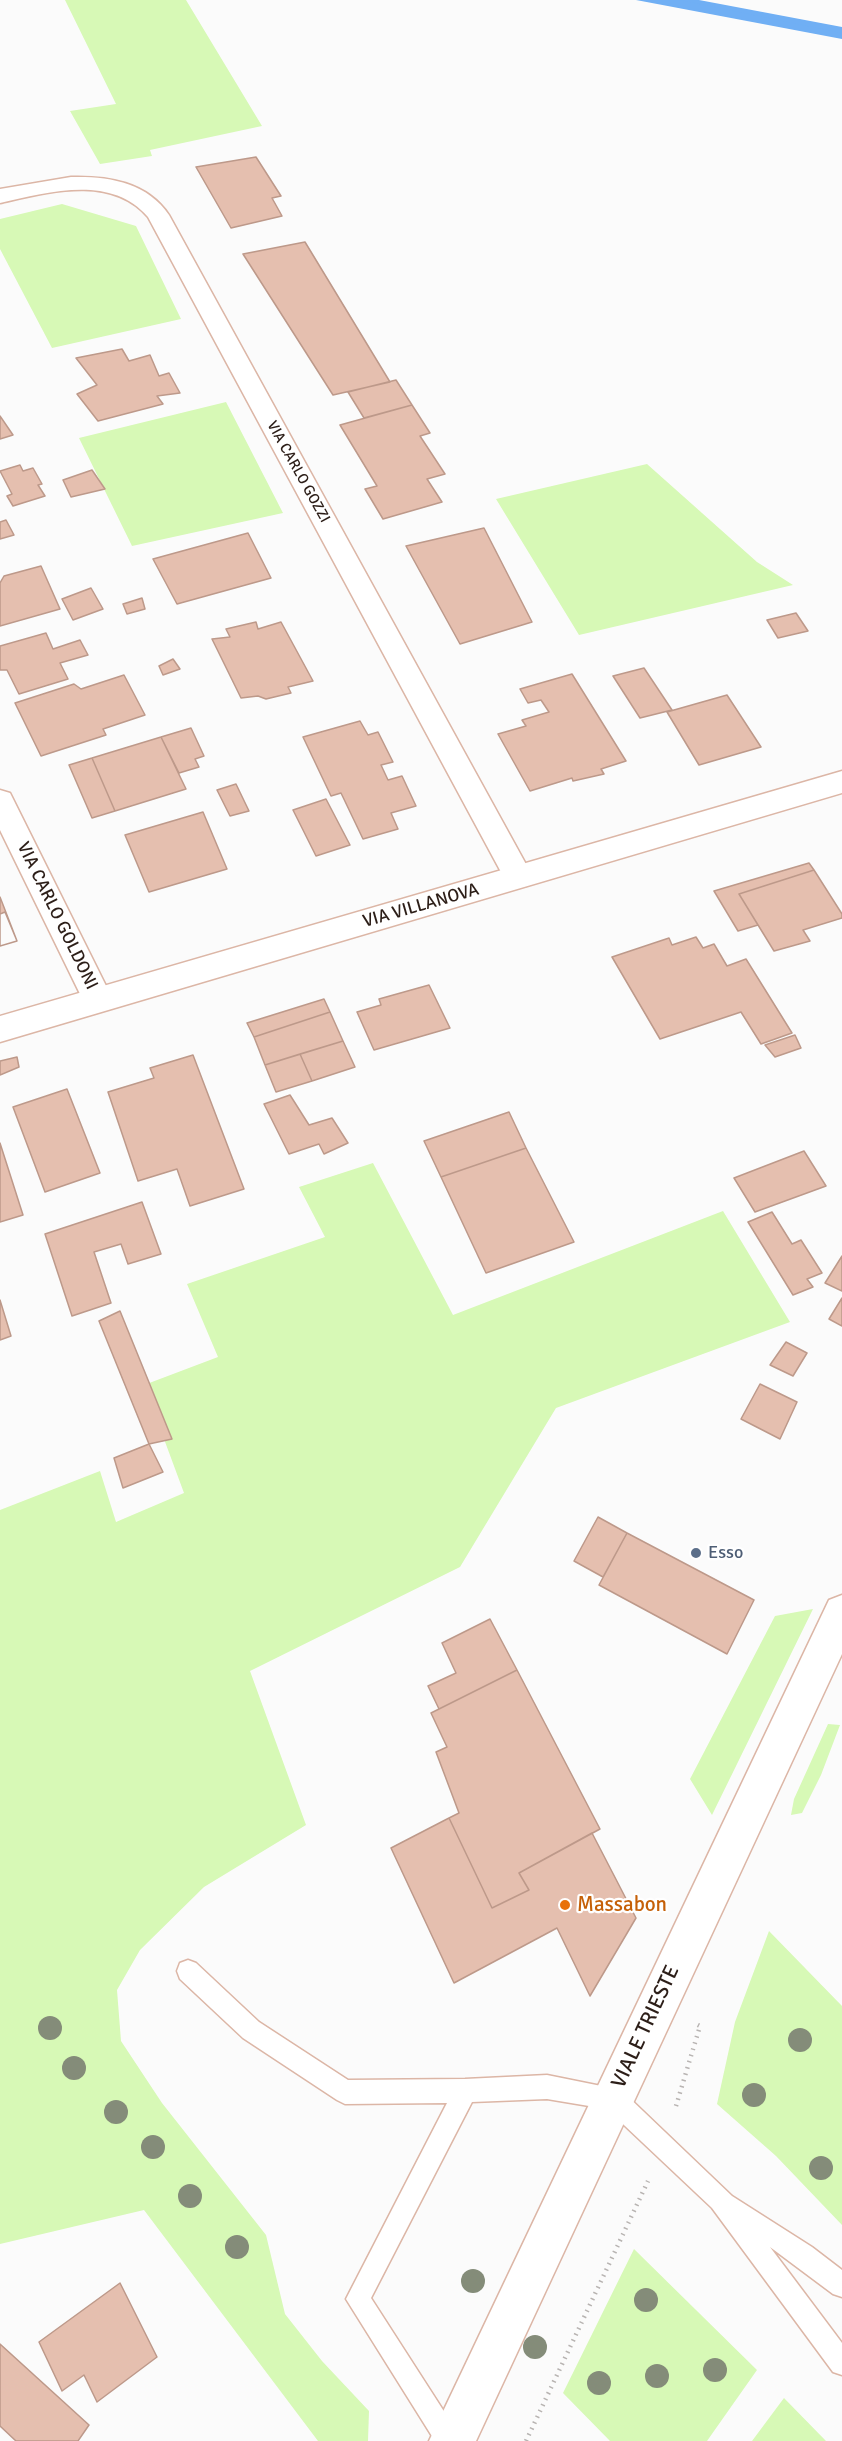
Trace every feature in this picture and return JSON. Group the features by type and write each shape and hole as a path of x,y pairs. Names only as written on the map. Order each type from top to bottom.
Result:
{"street":[{"name":"VIA CARLO GOZZI","path":"0,196 67,183 99,184 142,199 158,215 518,877"},
{"name":"VIA VILLANOVA","path":"0,1029 842,782"},
{"name":"VIA CARLO GOLDONI","path":"0,801 98,999"},
{"name":"VIALE TRIESTE","path":"451,2441 842,1613"}],"lane":[{"path":"188,1971 251,2030 345,2092 465,2091 547,2087 613,2098 720,2200 842,2363"},
{"path":"451,2441 358,2299 465,2091"},
{"path":"720,2200 804,2255 842,2285"}],"path":[{"path":"526,2441 663,2146 700,2026 659,2000"}],"green space":[{"path":"65,0 186,0 262,126 150,150 152,156 100,164 70,111 116,104"},
{"path":"62,204 136,226 181,319 52,348 0,249 0,219"},
{"path":"226,402 283,513 132,546 79,438"},
{"path":"647,464 757,562 793,585 579,635 496,499"},
{"path":"373,1163 453,1315 723,1211 790,1322 556,1408 460,1567 250,1671 306,1825 204,1887 140,1950 117,1990 121,2041 162,2103 266,2235 285,2314 322,2361 369,2411 368,2441 318,2441 144,2210 0,2244 0,1510 100,1471 116,1522 184,1493 144,1385 218,1357 187,1284 325,1237 299,1187"},
{"path":"813,1609 712,1815 690,1779 775,1616"},
{"path":"828,1724 840,1725 821,1775 802,1813 791,1815 794,1799"},
{"path":"769,1931 842,2006 842,2225 776,2156 717,2104 735,2022"},
{"path":"634,2249 757,2370 707,2441 610,2441 563,2393"},
{"path":"784,2398 826,2441 752,2441"}],"water":[{"path":"636,0 685,0 842,30 842,39"}],"building":[{"path":"256,157 281,196 272,198 282,216 231,228 196,167"},
{"path":"305,242 390,382 333,395 243,254"},
{"path":"122,349 129,361 150,355 159,376 169,373 180,393 157,396 163,404 98,421 77,394 97,385 76,358"},
{"path":"396,380 412,405 364,418 348,392"},
{"path":"412,405 430,433 420,436 445,474 427,479 442,502 383,519 365,489 377,486 340,425"},
{"path":"0,416 13,435 0,439"},
{"path":"20,465 23,471 33,468 42,484 38,485 45,496 13,506 7,496 12,494 0,471"},
{"path":"92,470 105,489 71,497 63,480"},
{"path":"6,520 14,535 0,539 0,522"},
{"path":"484,528 532,622 460,644 406,546"},
{"path":"248,533 271,578 177,604 153,559"},
{"path":"41,566 60,609 0,626 0,583 4,576"},
{"path":"91,588 103,609 73,620 62,599"},
{"path":"142,598 145,609 127,614 123,604"},
{"path":"796,613 808,631 778,638 767,620"},
{"path":"256,622 258,629 281,622 313,681 288,687 291,693 266,699 258,696 241,698 212,639 230,637 226,629"},
{"path":"46,633 53,649 80,640 88,655 60,663 68,679 19,694 7,670 0,670 0,646"},
{"path":"173,659 180,669 163,675 159,666"},
{"path":"644,668 672,710 640,718 613,676"},
{"path":"572,674 626,761 601,769 604,774 573,781 572,778 530,791 498,734 526,726 522,720 549,712 541,700 528,703 520,689"},
{"path":"124,675 145,715 103,729 106,735 41,756 15,703 74,684 81,689"},
{"path":"727,695 761,747 699,765 667,712"},
{"path":"360,721 368,735 378,732 393,762 381,765 388,780 402,776 416,806 391,813 398,829 363,839 341,793 331,796 303,737"},
{"path":"191,728 204,756 195,759 199,767 179,773 161,737"},
{"path":"161,737 186,789 115,811 92,758"},
{"path":"92,758 115,811 92,818 69,765"},
{"path":"236,784 249,811 230,816 217,790"},
{"path":"326,799 350,845 316,856 293,810"},
{"path":"203,812 227,869 149,892 125,835"},
{"path":"809,863 814,870 739,894 758,925 738,931 714,891"},
{"path":"814,870 842,914 842,918 803,930 810,941 774,951 739,894"},
{"path":"0,897 17,941 0,946"},
{"path":"5,912 17,941 0,946 0,914"},
{"path":"696,937 703,948 714,944 727,966 746,959 792,1033 761,1044 741,1012 660,1039 612,957 669,938 672,945"},
{"path":"429,985 450,1028 374,1050 357,1012 381,1005 379,999"},
{"path":"324,999 330,1012 254,1037 247,1023"},
{"path":"330,1012 343,1041 265,1065 254,1037"},
{"path":"795,1035 801,1048 775,1057 765,1045"},
{"path":"343,1041 355,1067 312,1081 300,1054"},
{"path":"300,1054 312,1081 276,1092 265,1065"},
{"path":"193,1055 244,1189 190,1206 177,1169 138,1181 108,1092 154,1078 150,1068"},
{"path":"17,1057 19,1067 0,1075 0,1061"},
{"path":"67,1089 100,1173 45,1192 13,1107"},
{"path":"290,1095 309,1125 332,1118 348,1143 324,1154 319,1144 289,1154 264,1104"},
{"path":"509,1112 526,1148 441,1177 424,1141"},
{"path":"0,1143 23,1215 0,1222"},
{"path":"526,1148 574,1242 486,1273 441,1177"},
{"path":"804,1151 826,1186 755,1212 734,1178"},
{"path":"142,1202 161,1254 128,1264 121,1244 94,1252 111,1303 72,1316 45,1234"},
{"path":"772,1212 792,1244 801,1240 822,1273 807,1279 813,1287 793,1295 748,1222"},
{"path":"842,1256 842,1291 825,1283"},
{"path":"842,1298 842,1326 829,1319"},
{"path":"0,1300 11,1336 0,1340"},
{"path":"120,1311 172,1439 149,1444 99,1321"},
{"path":"786,1342 807,1353 793,1376 770,1365"},
{"path":"760,1384 797,1402 780,1439 741,1419"},
{"path":"149,1444 163,1472 123,1488 114,1458"},
{"path":"598,1517 627,1533 603,1577 574,1561"},
{"path":"627,1533 754,1600 727,1654 599,1585"},
{"path":"490,1619 517,1670 439,1709 428,1686 456,1673 442,1643"},
{"path":"517,1670 600,1829 519,1873 529,1890 492,1908 449,1818 459,1813 436,1752 447,1747 431,1713"},
{"path":"449,1818 492,1908 529,1890 519,1873 592,1833 636,1918 590,1996 557,1928 454,1983 391,1848"},
{"path":"120,2283 157,2357 97,2402 84,2375 62,2391 39,2342"},
{"path":"0,2344 89,2425 78,2441 16,2441 0,2426"}],"waterway":[{"path":"685,0 842,30"}],"place":[{"name":"Esso","path":"696,1553"},
{"name":"Massabon","path":"565,1905"}]}
